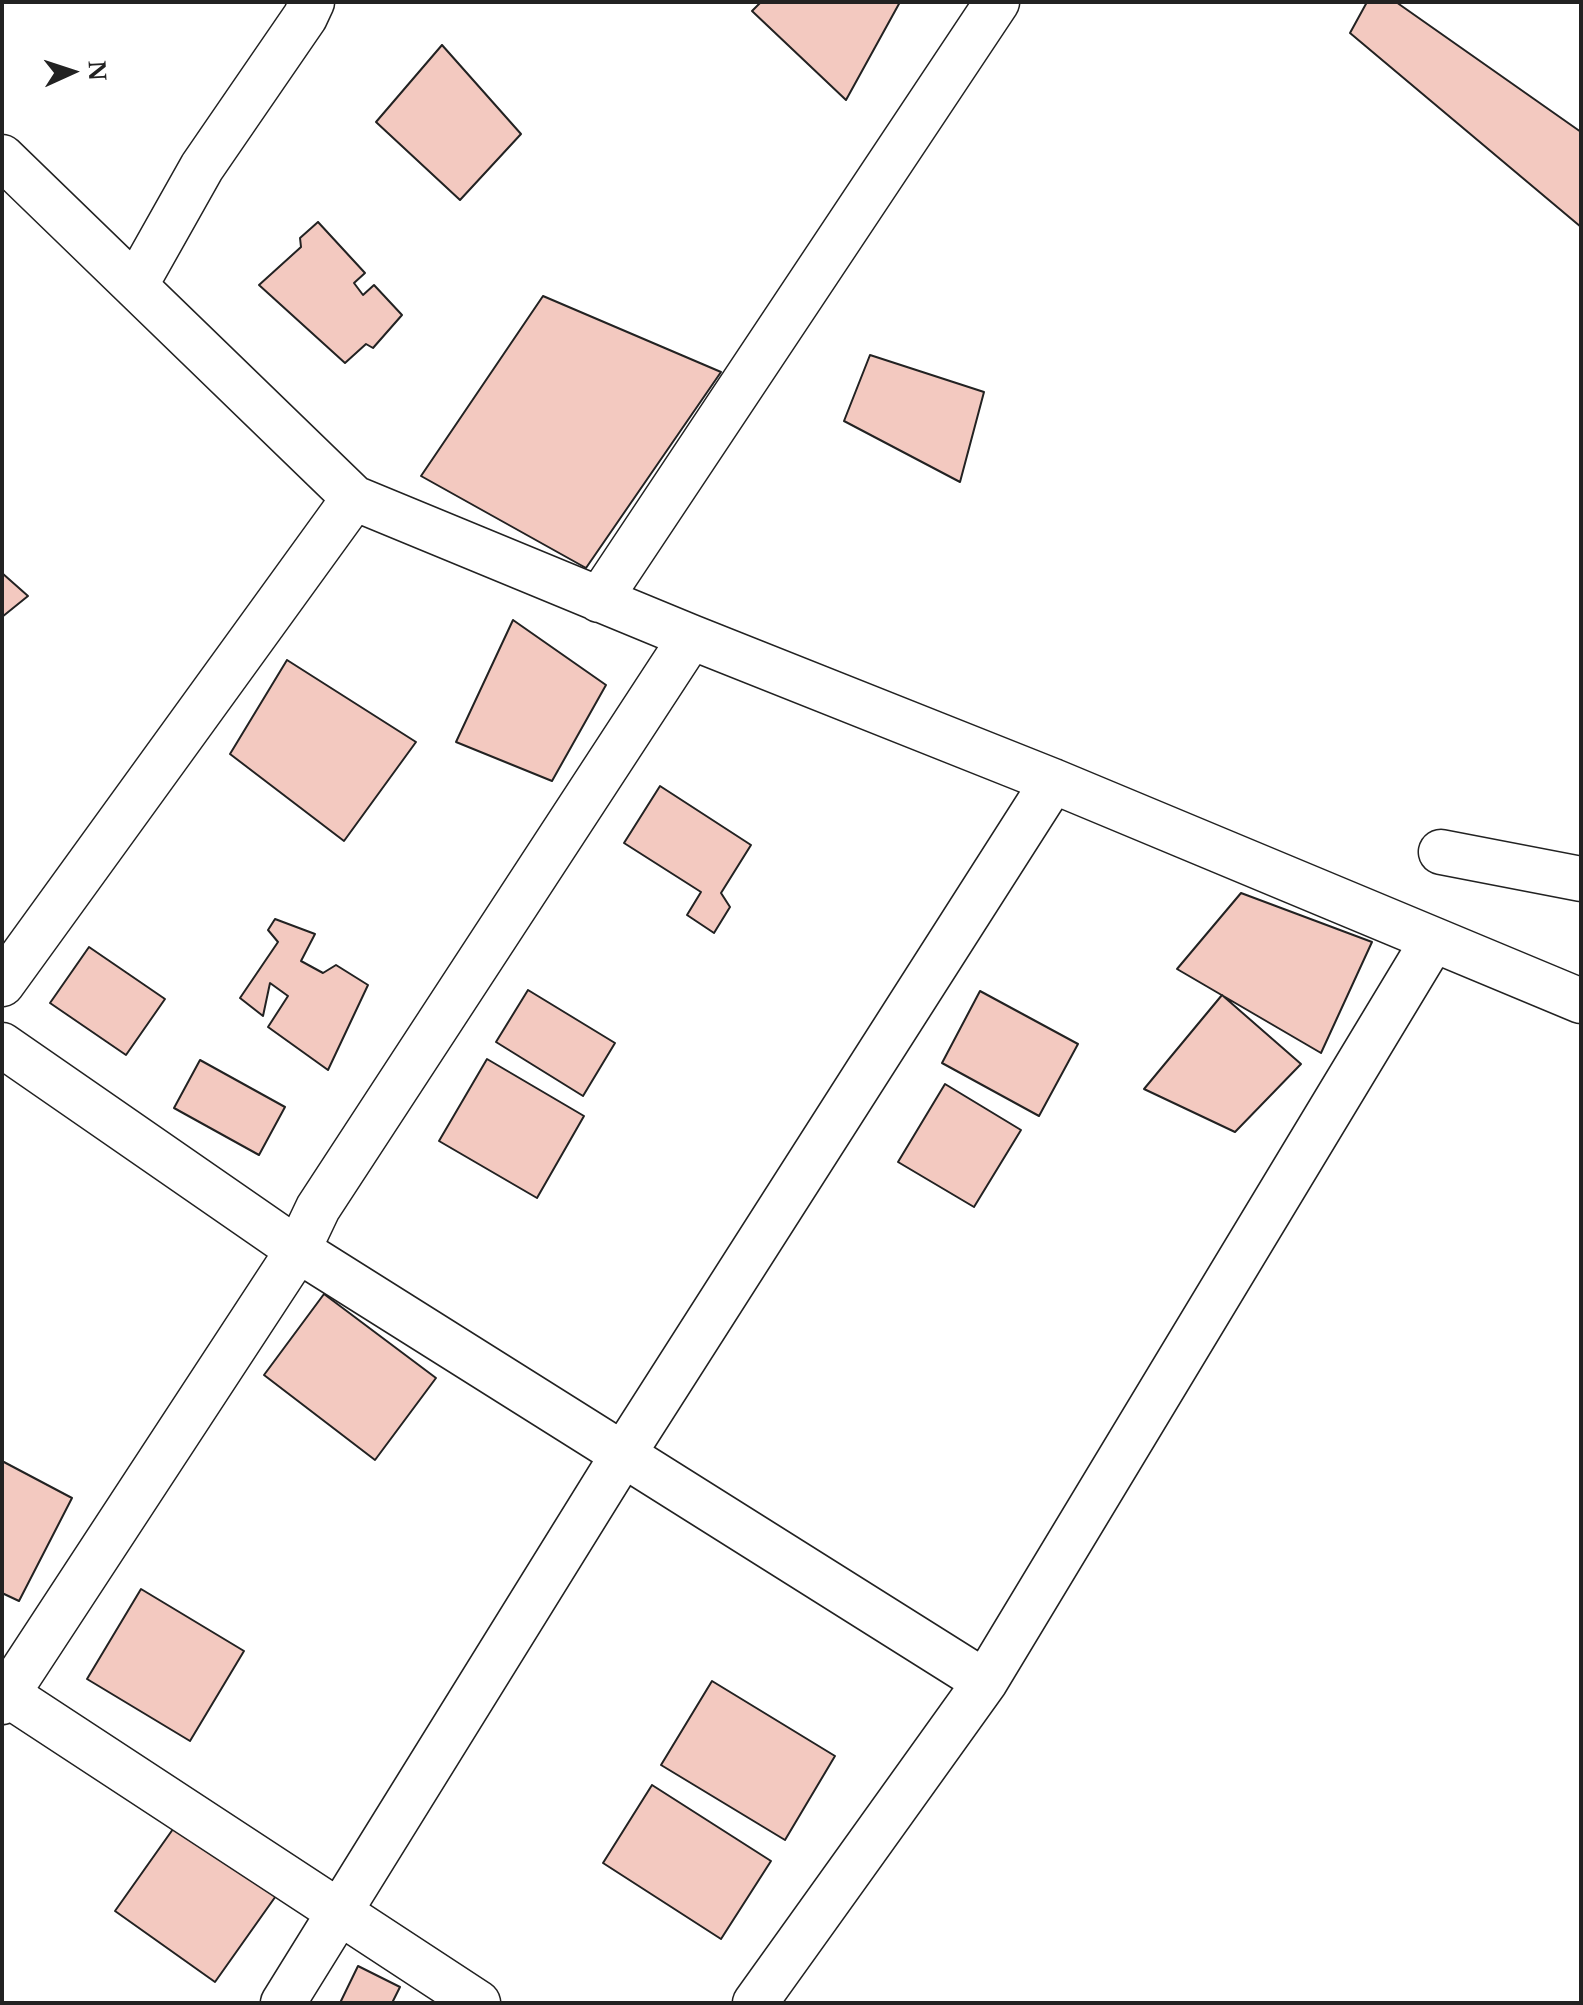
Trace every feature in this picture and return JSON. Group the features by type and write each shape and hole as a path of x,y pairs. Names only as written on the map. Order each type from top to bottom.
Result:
{"street":[{"path":"135,286 202,167 305,17 312,2"},
{"path":"599,600 997,2"},
{"path":"2,157 354,498 599,600 1053,781 1581,1001"},
{"path":"2,984 354,498"},
{"path":"478,2003 4,1696 298,1250 318,1208 691,637"},
{"path":"283,2003 624,1453 1053,781"},
{"path":"1441,852 1581,879"},
{"path":"755,2003 985,1682 1433,940"},
{"path":"2,1045 298,1250 985,1682"}],"building":[{"path":"761,2 900,2 846,100 752,11"},
{"path":"1367,2 1396,2 1581,132 1581,227 1350,33"},
{"path":"442,45 521,134 460,200 376,122"},
{"path":"318,222 365,273 354,283 363,295 374,285 402,315 373,348 366,344 345,363 259,285 301,247 300,238"},
{"path":"543,296 721,372 586,568 421,476"},
{"path":"870,355 984,392 960,482 844,421"},
{"path":"2,573 28,596 2,617"},
{"path":"513,620 606,685 552,781 456,742"},
{"path":"287,660 416,742 344,841 230,754"},
{"path":"660,786 751,845 721,893 730,907 714,933 687,915 701,892 624,843"},
{"path":"1241,893 1372,942 1321,1053 1177,969"},
{"path":"275,919 315,934 301,961 323,973 336,965 368,985 328,1070 268,1027 288,996 270,983 263,1016 240,998 278,942 268,930"},
{"path":"89,947 165,999 126,1055 50,1003"},
{"path":"528,990 615,1043 583,1096 496,1042"},
{"path":"980,991 1078,1044 1039,1116 942,1063"},
{"path":"1222,995 1301,1064 1235,1132 1144,1089"},
{"path":"487,1059 584,1116 537,1198 439,1141"},
{"path":"200,1060 285,1107 259,1155 174,1108"},
{"path":"945,1084 1021,1130 974,1207 898,1162"},
{"path":"324,1294 436,1378 375,1460 264,1375"},
{"path":"2,1461 72,1498 19,1601 2,1593"},
{"path":"141,1589 244,1651 190,1741 87,1679"},
{"path":"712,1681 835,1756 785,1840 661,1765"},
{"path":"652,1785 771,1861 721,1939 603,1863"},
{"path":"178,1822 278,1893 215,1982 115,1911"},
{"path":"358,1966 400,1987 392,2003 340,2003"}]}
